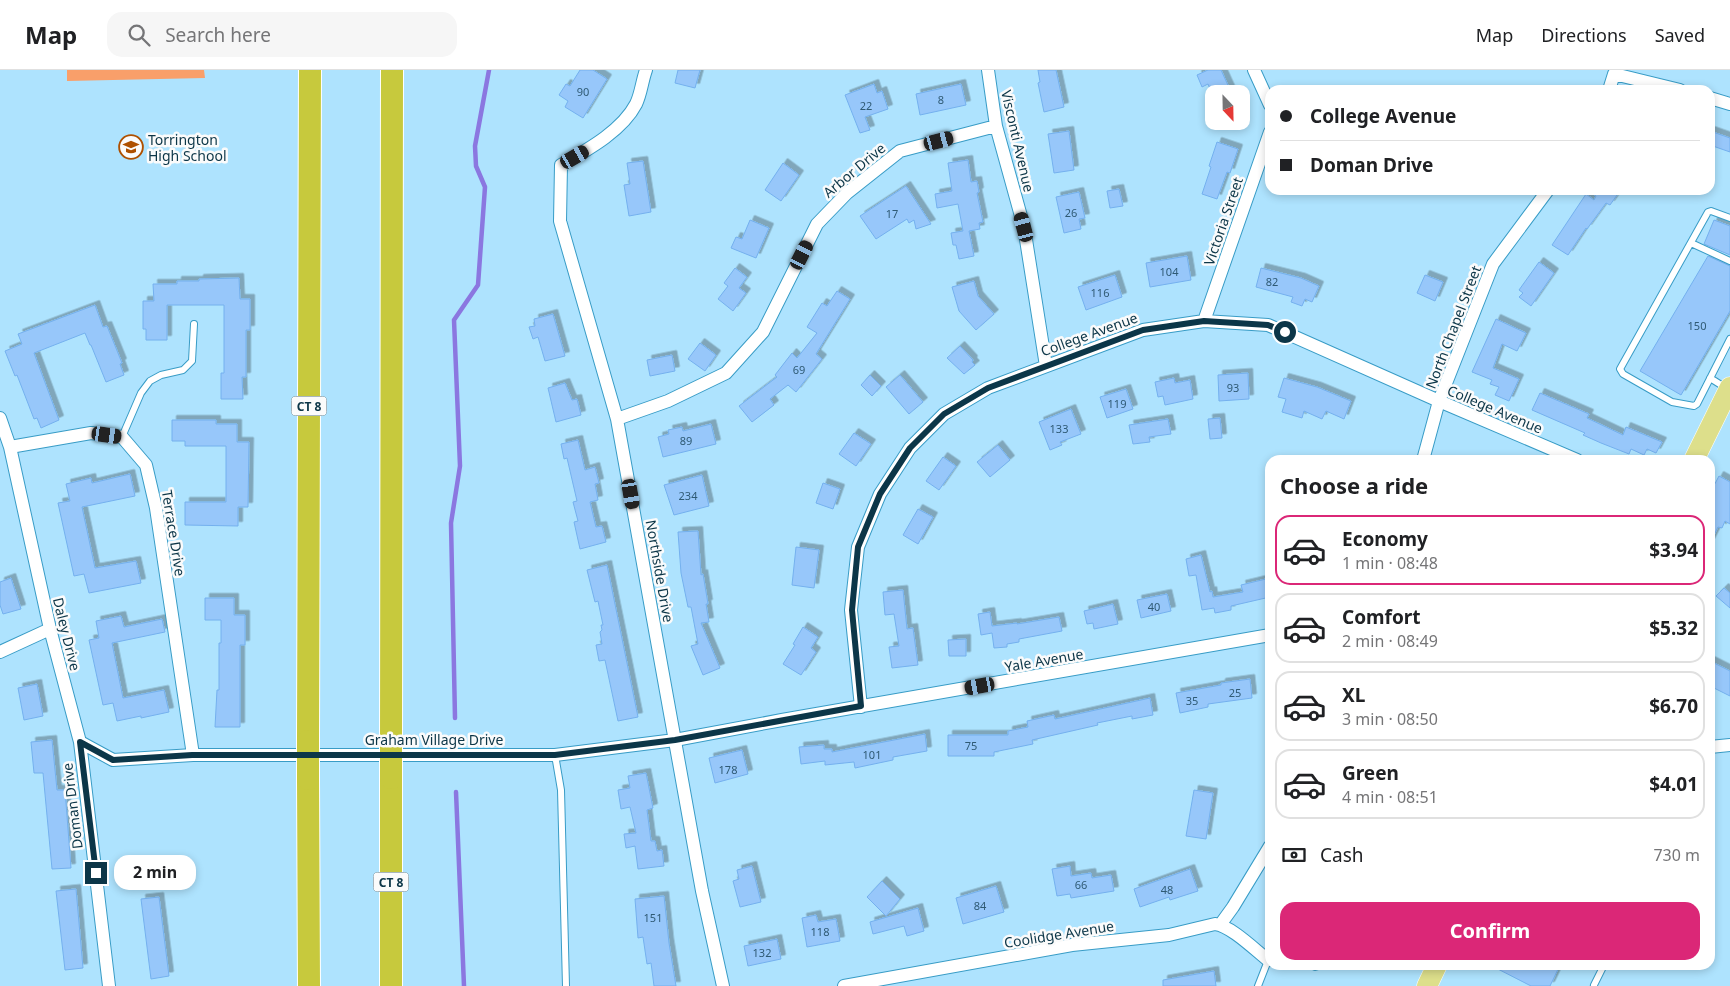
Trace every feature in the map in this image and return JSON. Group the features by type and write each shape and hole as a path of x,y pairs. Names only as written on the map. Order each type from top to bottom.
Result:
{"highway":[{"name":"CT 8","path":"309,986 310,70"},
{"name":"CT 8","path":"391,986 392,70"}],"main road":[{"path":"1696,455 1729,388"},
{"path":"1427,986 1435,970"}],"street":[{"name":"Northside Drive","path":"646,70 636,104 615,130 588,150 561,165 560,221 617,419 702,891 723,986"},
{"name":"Visconti Avenue","path":"988,70 996,126 1024,227 1046,366"},
{"path":"1254,70 1265,94"},
{"path":"1610,85 1613,72 1661,85"},
{"path":"1715,100 1730,104"},
{"name":"Arbor Drive","path":"617,419 668,401 726,373 763,332 817,224 847,193 900,151 996,126"},
{"name":"Victoria Street","path":"1204,321 1265,146"},
{"name":"North Chapel Street","path":"1424,455 1440,401 1493,264 1544,195"},
{"name":"College Avenue","path":"861,706 852,610 858,547 880,494 910,448 944,414 988,388 1143,330 1204,321 1268,325 1565,455"},
{"name":"Daley Drive","path":"0,418 10,447 50,629 80,742"},
{"path":"10,447 91,433 122,437"},
{"name":"Terrace Drive","path":"122,437 146,465 156,508 192,755"},
{"path":"0,652 50,629"},
{"name":"Yale Avenue","path":"675,740 1265,636"},
{"name":"Graham Village Drive","path":"192,755 555,755 675,740"},
{"path":"80,742 113,760 192,755"},
{"name":"Doman Drive","path":"80,742 109,986"},
{"path":"1715,746 1730,745"},
{"path":"1265,854 1220,925 1229,929 1265,955"},
{"name":"Coolidge Avenue","path":"844,986 1072,945 1140,939 1169,935 1205,926 1220,925"}],"lane":[{"path":"1730,218 1711,211 1708,212 1620,369 1623,374 1672,402 1690,406 1697,404 1730,339"},
{"path":"1691,243 1730,261"},
{"path":"122,437 141,393 150,381 161,375 183,370 192,360 194,324"},
{"path":"1710,378 1729,388"},
{"path":"555,755 561,790 566,986"},
{"path":"1258,986 1265,968"},
{"path":"1594,985 1602,970"}],"shaded area":[{"path":"67,70 204,70 205,78 67,81"}],"building":[{"path":"580,70 593,70 607,79 583,118 565,107 568,101 559,95 566,84 570,86"},
{"path":"678,70 700,70 695,88 675,83"},
{"path":"1038,70 1056,70 1064,107 1044,112 1038,83 1040,82"},
{"path":"1208,70 1221,70 1228,85 1208,84 1202,87 1197,75"},
{"path":"874,84 877,93 882,91 888,109 865,117 870,130 860,133 845,95"},
{"path":"961,84 966,105 920,115 916,94"},
{"path":"1069,131 1074,170 1054,173 1048,134"},
{"path":"1715,133 1730,138 1730,152 1715,147"},
{"path":"1217,142 1238,149 1230,173 1227,172 1217,199 1202,194"},
{"path":"968,160 971,182 977,181 979,192 977,193 983,222 979,223 980,229 969,231 974,256 959,259 956,245 953,245 951,233 963,231 958,204 937,208 935,194 952,191 948,163"},
{"path":"643,161 651,212 629,216 624,185 630,184 627,163"},
{"path":"783,163 799,175 781,201 765,190"},
{"path":"906,186 931,224 916,229 914,220 909,223 907,219 876,239 860,216"},
{"path":"1119,189 1123,206 1110,208 1107,191"},
{"path":"1079,192 1085,218 1079,219 1081,229 1064,233 1056,197"},
{"path":"1585,195 1594,200 1596,196 1594,195 1617,195 1610,205 1606,203 1568,255 1552,245"},
{"path":"750,220 769,228 756,258 731,248 736,237 742,239"},
{"path":"1714,220 1730,226 1730,255 1704,244"},
{"path":"1187,256 1191,280 1150,287 1146,263"},
{"path":"1708,256 1730,266 1730,311 1681,395 1640,371"},
{"path":"1539,262 1554,273 1531,306 1519,297 1523,293 1519,290"},
{"path":"735,268 747,277 739,288 746,293 733,311 718,299 728,286 724,283"},
{"path":"1261,268 1301,278 1319,286 1312,302 1305,299 1302,306 1291,302 1293,297 1256,287"},
{"path":"1115,275 1122,297 1086,310 1078,287"},
{"path":"1425,275 1443,282 1435,301 1417,293"},
{"path":"239,278 240,299 250,299 250,330 246,330 246,377 242,377 243,399 221,399 221,373 224,373 224,305 167,305 167,340 146,340 146,329 143,329 143,301 154,301 153,284 177,284 177,281 199,281 199,279"},
{"path":"974,281 978,296 994,314 976,330 959,311 952,287"},
{"path":"837,291 850,299 816,354 822,359 796,392 788,385 770,399 774,405 752,422 739,406 777,377 775,375 792,353 797,358 817,333 807,327 822,303 827,306"},
{"path":"95,305 103,327 107,326 122,363 120,364 124,375 106,382 85,333 34,353 59,420 41,428 37,418 34,419 17,375 15,376 5,351 22,344 18,334"},
{"path":"553,314 565,356 545,361 538,337 533,339 529,327 535,326 534,319"},
{"path":"1496,319 1526,333 1517,351 1502,344 1493,368 1519,379 1509,401 1495,395 1499,387 1490,384 1492,380 1472,372"},
{"path":"700,343 716,355 705,371 688,359"},
{"path":"960,346 973,360 972,362 975,365 964,374 947,358"},
{"path":"672,355 675,371 650,376 647,360"},
{"path":"1248,373 1249,399 1219,401 1218,375"},
{"path":"870,375 881,386 872,396 861,385"},
{"path":"900,375 923,402 909,414 886,387"},
{"path":"1174,378 1175,383 1190,380 1193,399 1165,405 1163,396 1158,397 1155,382"},
{"path":"1284,378 1317,387 1351,401 1344,419 1326,411 1322,419 1304,411 1302,418 1282,412 1286,399 1278,397"},
{"path":"565,383 572,400 577,399 581,415 556,422 548,388"},
{"path":"1126,389 1133,409 1107,418 1100,397"},
{"path":"1540,393 1589,414 1587,418 1623,435 1626,427 1662,442 1656,453 1647,449 1644,455 1631,449 1629,454 1601,443 1583,435 1585,433 1532,410"},
{"path":"1071,409 1081,434 1060,442 1062,445 1050,450 1039,422"},
{"path":"1220,418 1222,438 1210,439 1208,419"},
{"path":"1168,419 1171,434 1149,437 1150,442 1133,444 1129,425"},
{"path":"172,420 216,420 216,424 237,424 237,442 249,442 248,507 238,507 238,526 185,525 185,502 226,502 226,446 185,446 185,441 172,441"},
{"path":"711,424 716,444 663,457 658,437 669,434 668,430 682,427 683,431"},
{"path":"854,433 871,444 856,466 839,454"},
{"path":"578,440 585,470 595,467 599,483 595,484 598,500 590,502 596,527 602,526 606,542 580,549 574,522 578,521 573,502 577,501 567,458 564,459 561,444"},
{"path":"998,445 1010,460 990,477 977,462"},
{"path":"943,457 956,466 939,490 926,481"},
{"path":"130,474 135,496 82,507 95,568 136,561 141,583 89,593 84,574 74,576 58,503 70,501 66,484 91,478 92,483"},
{"path":"702,475 709,506 674,515 664,485"},
{"path":"1719,476 1730,482 1730,524 1725,521 1722,528 1718,527 1715,533 1715,484"},
{"path":"823,483 840,489 833,509 816,503"},
{"path":"918,509 933,517 918,544 903,535"},
{"path":"698,531 701,575 703,574 709,622 701,623 720,668 703,675 691,646 698,644 691,607 688,607 681,573 678,532"},
{"path":"796,547 819,550 814,588 792,585"},
{"path":"1201,555 1210,592 1212,591 1213,597 1243,592 1241,585 1265,579 1265,598 1231,606 1231,610 1215,613 1214,608 1202,610 1196,575 1189,576 1186,559"},
{"path":"607,565 638,717 618,721 605,660 599,661 596,645 602,644 600,632 602,630 601,625 603,625 598,601 595,602 587,570"},
{"path":"11,578 21,609 3,614 0,605 0,582"},
{"path":"1724,588 1730,593 1730,608 1716,596"},
{"path":"903,590 907,629 913,628 918,665 892,668 889,647 899,646 894,614 885,615 883,592"},
{"path":"1167,594 1171,611 1141,618 1137,600"},
{"path":"205,598 234,598 234,615 245,615 245,645 240,645 240,727 215,727 217,690 219,690 221,620 205,620"},
{"path":"1113,604 1118,624 1094,629 1093,623 1087,624 1084,611"},
{"path":"990,612 992,626 1059,617 1062,631 1019,639 1019,642 1007,644 1007,647 994,648 992,633 981,635 978,614"},
{"path":"121,616 124,627 162,619 165,632 112,643 123,698 164,690 169,712 117,721 113,703 103,705 89,640 99,638 96,621"},
{"path":"803,627 818,637 811,648 816,652 801,675 783,664 795,645 793,644"},
{"path":"966,639 966,656 949,656 948,640"},
{"path":"1715,664 1730,671 1730,696 1715,688"},
{"path":"1250,679 1252,698 1208,704 1208,707 1180,713 1176,693"},
{"path":"37,684 43,716 24,720 18,688"},
{"path":"1150,698 1153,715 1132,719 1132,716 1097,723 1098,725 1032,740 1033,744 994,752 994,756 948,756 948,735 1008,735 1008,731 1028,727 1027,721 1054,715 1055,719"},
{"path":"925,734 927,751 893,757 893,760 855,768 854,762 825,765 825,761 801,764 799,747 824,745 824,749 832,749 832,752"},
{"path":"52,740 57,790 65,790 71,868 52,869 43,773 34,773 31,742"},
{"path":"742,750 748,774 715,783 709,758"},
{"path":"646,773 653,808 647,810 651,841 655,841 657,851 662,850 664,866 638,869 635,846 626,848 624,834 636,833 630,807 621,809 618,790 630,788 628,776"},
{"path":"1194,790 1213,793 1206,839 1186,836"},
{"path":"752,866 761,902 740,907 733,881 739,879 737,870"},
{"path":"1070,866 1071,876 1091,873 1092,878 1111,875 1114,891 1071,898 1070,894 1057,896 1052,869"},
{"path":"1190,869 1198,891 1170,900 1169,897 1140,907 1134,889"},
{"path":"882,881 900,899 886,916 867,897"},
{"path":"996,886 1004,912 963,924 956,898"},
{"path":"76,889 83,968 65,970 56,891"},
{"path":"664,896 676,986 654,986 651,963 647,964 643,937 638,938 635,899"},
{"path":"159,897 169,976 151,979 141,899"},
{"path":"918,908 924,931 907,936 904,926 873,934 870,922"},
{"path":"816,915 818,922 836,919 840,941 807,947 802,918"},
{"path":"777,939 781,959 748,966 744,946"},
{"path":"1500,970 1558,970 1550,986 1531,986"},
{"path":"1214,971 1216,986 1163,986 1163,980"}],"waterway":[{"path":"455,718 451,523 460,466 454,320 478,285 485,187 476,166 475,146 489,70"},
{"path":"456,792 464,986"}],"place":[{"name":"Torrington High School","path":"131,147"}],"route":[{"path":"96,873 80,742 113,760 192,755 555,755 675,740 861,706 852,610 858,547 880,494 910,448 944,414 988,388 1143,330 1204,321 1268,325 1285,332"}]}
